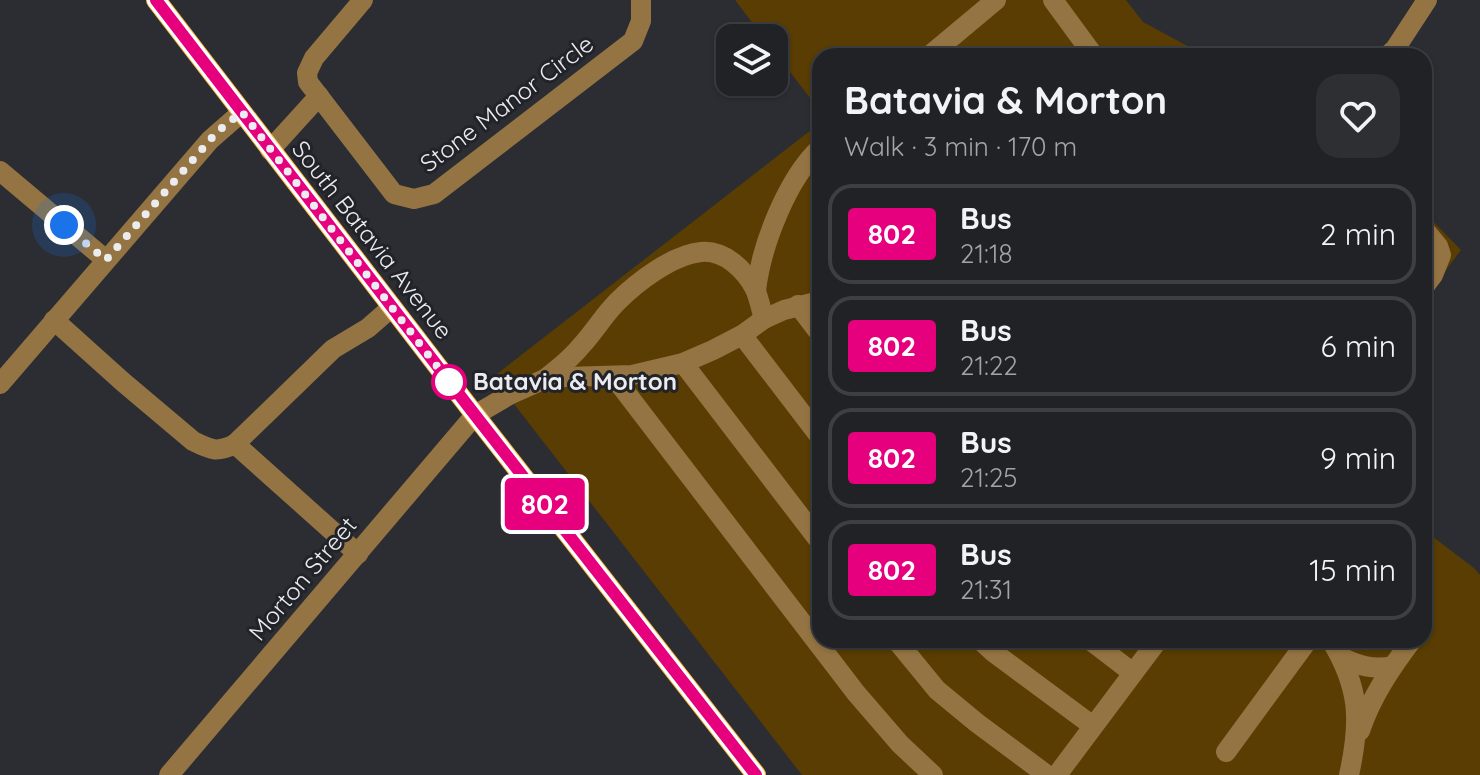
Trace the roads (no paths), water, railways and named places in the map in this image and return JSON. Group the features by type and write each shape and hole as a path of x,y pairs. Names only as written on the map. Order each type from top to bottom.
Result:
{"main road":[{"name":"South Batavia Avenue","path":"156,0 756,775"}],"street":[{"name":"Stone Manor Circle","path":"363,0 309,65 308,82 394,194 414,199 434,194 633,41 641,21 641,0"},
{"path":"939,48 996,0"},
{"path":"1053,0 1088,48"},
{"path":"1396,48 1427,0"},
{"path":"270,150 319,96"},
{"path":"0,384 217,132 242,112"},
{"path":"756,291 758,272 784,200 812,155"},
{"path":"0,171 106,260"},
{"path":"1432,239 1441,255 1432,276"},
{"path":"545,379 579,349 615,304 636,285 660,268 701,252 732,261 746,274 756,291 764,319"},
{"path":"545,379 614,377 660,370 713,350 764,319 812,302"},
{"path":"798,305 812,323"},
{"path":"54,320 193,441 222,451 235,444 333,349 368,328 392,307"},
{"path":"742,335 812,427"},
{"path":"683,363 812,532"},
{"path":"614,377 812,636"},
{"name":"Morton Street","path":"169,775 475,415 545,379"},
{"path":"235,444 358,554"},
{"path":"822,648 900,744 933,775"},
{"path":"903,648 937,690 1047,775"},
{"path":"989,648 1093,726"},
{"path":"1100,648 1133,673"},
{"path":"1057,775 1152,648"},
{"path":"1226,752 1302,648"},
{"path":"1336,648 1367,668 1393,666"},
{"path":"1336,648 1353,687 1357,742"},
{"path":"1349,775 1357,742 1374,699 1406,648"}],"place":[{"name":"Batavia & Morton","path":"449,382"}]}
